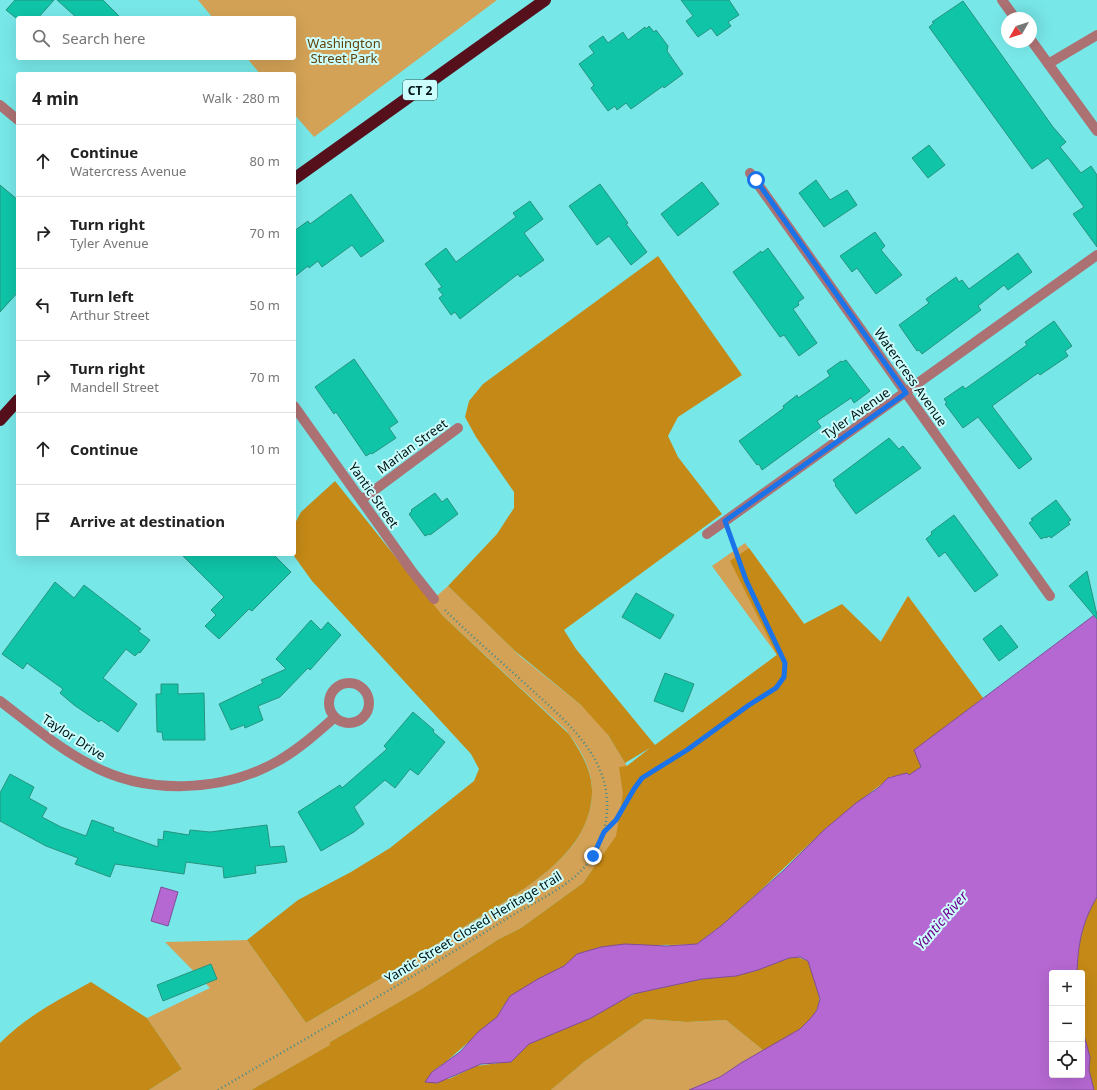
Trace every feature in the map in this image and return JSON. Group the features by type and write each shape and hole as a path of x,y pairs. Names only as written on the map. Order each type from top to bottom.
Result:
{"highway":[{"name":"CT 2","path":"296,178 545,0"},
{"path":"0,420 16,402"}],"street":[{"path":"1002,0 1011,12"},
{"path":"1048,64 1097,35"},
{"path":"1037,48 1097,131"},
{"path":"0,104 16,118"},
{"name":"Watercress Avenue","path":"750,173 1050,596"},
{"name":"Tyler Avenue","path":"707,534 1097,255"},
{"name":"Yantic Street","path":"296,409 418,580 434,599"},
{"name":"Marian Street","path":"361,500 458,428"},
{"name":"Taylor Drive","path":"0,701 90,765 112,775 148,784 173,786 222,782 261,770 294,752 313,738 335,717"}],"path":[{"path":"604,832 616,820 642,778 687,750 749,705 776,688 784,677 785,663 746,580 725,521"},
{"name":"Yantic Street Closed Heritage trail","path":"218,1090 414,976 562,887 586,865 600,844 604,832 607,810 607,793 600,770 587,747 564,719 434,599"}],"green space":[{"name":"Washington Street Park","path":"198,0 497,0 314,137 296,116 296,72 258,72 249,60 296,60 296,16 211,16"},
{"path":"745,543 852,689 908,596 983,698 957,718 922,766 909,776 885,781 876,789 804,692 727,921 696,944 670,946 593,869 583,883 521,928 499,939 417,992 330,1042 331,1045 251,1090 149,1090 182,1069 147,1018 210,988 165,942 247,940 306,1023 488,913 524,889 556,863 569,850 579,836 586,821 592,794 588,768 583,755 566,730 442,615 430,602 448,586 521,657 586,709 606,732 627,766 777,655 712,566"},
{"path":"645,1019 687,1022 726,1020 764,1051 720,1077 693,1090 551,1090 584,1062"}],"shaded area":[{"path":"658,256 742,375 678,417 668,436 678,457 722,514 564,630 576,649 655,745 777,655 730,561 749,548 804,624 842,604 881,642 908,596 983,698 957,718 922,766 909,776 891,776 824,830 727,921 697,944 659,945 569,963 504,1005 497,1017 447,1061 433,1071 449,1079 476,1066 506,1062 529,1044 637,993 702,979 751,972 789,958 797,957 808,961 815,979 819,997 818,1006 814,1015 799,1030 772,1047 764,1051 726,1020 687,1022 645,1019 584,1062 551,1090 251,1090 330,1045 330,1042 420,990 499,939 521,928 583,883 616,836 623,794 619,767 627,766 650,748 625,763 608,735 581,705 515,651 448,586 497,534 514,508 514,492 476,437 465,417 469,401 483,384"},
{"path":"335,481 442,615 569,734 581,753 589,771 592,791 589,813 580,834 567,852 546,873 492,910 306,1023 247,940 298,900 351,872 390,848 474,781 479,769 471,754 312,581 294,556 296,556 296,521 301,512"},
{"path":"1097,897 1097,1090 1094,1090 1089,1070 1090,1057 1085,1039 1085,970 1077,970 1078,952 1084,924"},
{"path":"91,982 147,1018 182,1069 149,1090 0,1090 0,1043 10,1033 32,1017"}],"water":[{"name":"Yantic River","path":"1097,613 1097,897 1084,924 1078,952 1077,970 1049,970 1049,1078 1085,1078 1085,1039 1090,1057 1089,1070 1094,1090 689,1090 720,1077 741,1063 800,1029 810,1019 817,1010 820,999 808,961 800,957 789,958 758,970 736,976 702,979 633,994 591,1018 529,1044 511,1062 481,1064 437,1083 425,1082 432,1072 460,1052 478,1032 497,1017 510,996 538,979 564,966 577,954 601,947 625,944 667,946 697,944 721,926 783,871 824,830 856,803 878,788 888,778 907,773 909,775 921,767 914,750"},
{"path":"161,887 178,892 168,926 151,921"}],"building":[{"path":"15,0 54,0 40,16 16,16 16,18 6,10"},
{"path":"57,0 103,0 119,16 75,16"},
{"path":"681,0 729,0 739,15 728,22 731,26 717,36 711,28 698,37 686,21 693,16"},
{"path":"963,1 1053,127 1066,142 1060,147 1081,173 1091,166 1097,175 1097,247 1073,214 1084,207 1048,158 1032,169 929,27 934,23 932,22"},
{"path":"649,26 654,32 656,30 668,46 667,51 683,74 664,88 663,86 631,109 626,103 617,110 615,106 608,111 591,88 594,85 579,64 594,53 589,46 603,36 608,43 623,32 628,40 645,27 646,29"},
{"path":"929,145 945,165 928,178 912,158"},
{"path":"816,180 830,200 847,190 857,205 824,227 799,193"},
{"path":"702,182 719,204 678,236 661,214"},
{"path":"600,184 628,223 626,224 647,252 631,265 609,236 597,245 569,206"},
{"path":"0,185 16,198 16,294 0,312"},
{"path":"351,194 384,241 361,257 352,245 322,267 318,261 309,268 308,266 296,275 296,230 308,221 310,224"},
{"path":"530,201 543,219 524,233 544,260 520,277 518,274 460,319 455,312 451,315 439,298 443,295 438,289 442,287 425,264 446,248 456,262 516,217 513,213"},
{"path":"875,232 885,246 881,250 902,275 876,294 857,268 852,272 840,256"},
{"path":"768,248 804,298 798,302 799,305 793,309 817,343 799,356 784,335 780,337 733,272 761,251 762,253"},
{"path":"1018,253 1032,272 1008,290 1004,285 978,306 981,310 922,354 919,350 917,351 899,325 929,303 926,299 956,277 959,282 962,280 969,289"},
{"path":"1054,321 1072,346 1065,351 1068,356 1040,375 1038,373 992,406 1032,459 1019,469 978,417 963,428 945,404 947,403 944,399 963,386 965,389 1027,345 1025,342"},
{"path":"354,359 398,422 389,428 396,438 372,454 371,453 366,456 336,412 334,414 315,387"},
{"path":"846,360 870,391 854,403 851,398 817,421 821,427 762,470 759,464 757,465 739,441 784,408 783,406 797,395 798,398 830,376 827,371 841,361"},
{"path":"889,438 899,449 903,446 921,468 856,514 833,480"},
{"path":"435,493 442,502 447,498 458,514 430,535 425,536 409,514 412,511 411,510"},
{"path":"1056,500 1071,520 1068,522 1070,524 1051,538 1049,536 1041,539 1029,523 1033,520 1031,519"},
{"path":"954,515 998,575 975,592 945,552 939,557 926,539 932,534 931,532"},
{"path":"183,556 275,556 291,572 252,611 249,609 219,639 205,626 216,615 211,610 224,597"},
{"path":"1087,571 1097,615 1097,619 1069,586"},
{"path":"55,582 74,598 84,585 141,629 138,631 150,640 140,653 139,652 135,656 126,649 103,678 137,704 118,732 101,720 99,722 74,705 60,693 63,689 27,663 23,669 2,654"},
{"path":"636,593 674,615 660,639 622,617"},
{"path":"311,620 321,630 328,622 341,635 310,670 308,668 280,697 258,706 263,720 245,728 244,725 231,730 219,704 263,683 261,680 286,669 276,659"},
{"path":"1001,625 1018,647 999,661 983,639"},
{"path":"665,673 694,684 683,712 654,701"},
{"path":"161,684 178,684 178,694 204,693 205,740 163,740 162,732 157,732 156,694 161,694"},
{"path":"413,712 434,730 433,732 445,742 418,775 410,769 395,788 385,780 354,807 364,824 354,832 321,851 298,812 340,785 342,788 387,749 384,746"},
{"path":"10,774 34,787 29,798 47,808 42,817 61,827 86,836 92,820 114,828 113,831 158,847 158,839 163,840 164,831 189,835 190,830 210,832 267,825 270,847 284,846 287,862 255,866 256,873 224,878 223,867 186,862 184,874 115,864 110,877 75,864 78,858 46,846 0,821 0,793"},
{"path":"211,964 217,979 163,1001 157,985"}],"route":[{"path":"593,856 600,844 604,832 616,820 637,783 642,778 659,766 687,750 749,705 776,688 783,680 786,670 785,663 770,634 739,564 725,521 906,393 756,180"}]}
